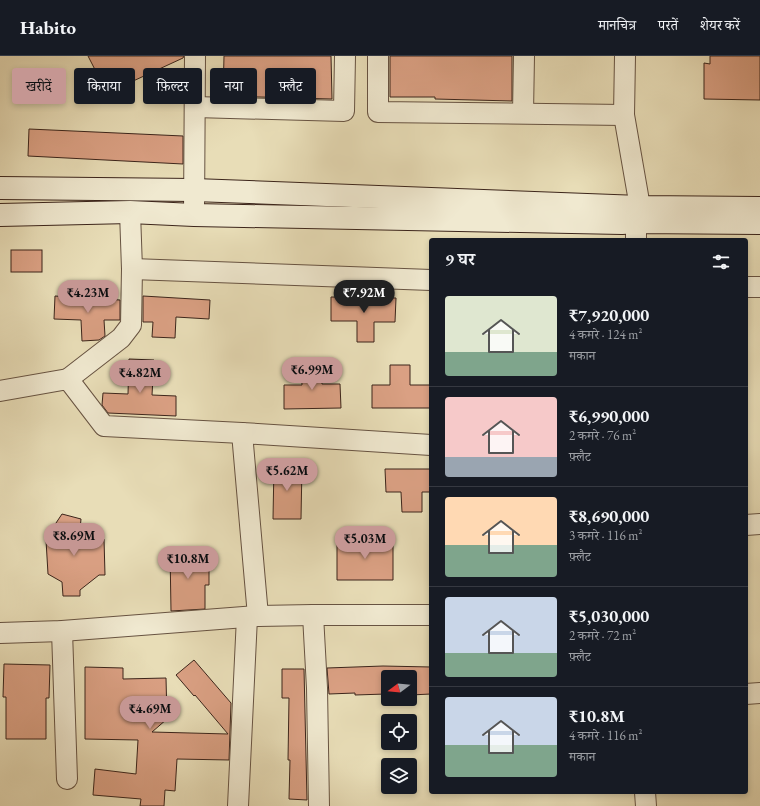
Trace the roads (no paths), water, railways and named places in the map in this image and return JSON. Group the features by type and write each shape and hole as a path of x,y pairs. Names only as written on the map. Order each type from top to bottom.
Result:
{"main road":[{"path":"0,188 194,190 634,223 760,208"},
{"path":"0,215 130,212 194,215 760,224"}],"street":[{"path":"194,215 196,56"},
{"path":"195,107 344,112 345,56"},
{"path":"378,56 378,112 624,114"},
{"path":"523,113 524,56"},
{"path":"625,56 624,114 634,223"},
{"path":"0,391 68,379 121,338 130,325 132,269 130,212"},
{"path":"132,269 429,280"},
{"path":"748,287 760,287"},
{"path":"68,379 104,426 429,445"},
{"path":"238,806 252,617 242,433"},
{"path":"748,525 760,524"},
{"path":"313,615 317,688 319,806"},
{"path":"0,633 62,631 252,617 313,615 429,615"},
{"path":"62,631 67,779"},
{"path":"748,694 760,693"},
{"path":"645,794 646,806"}]}
